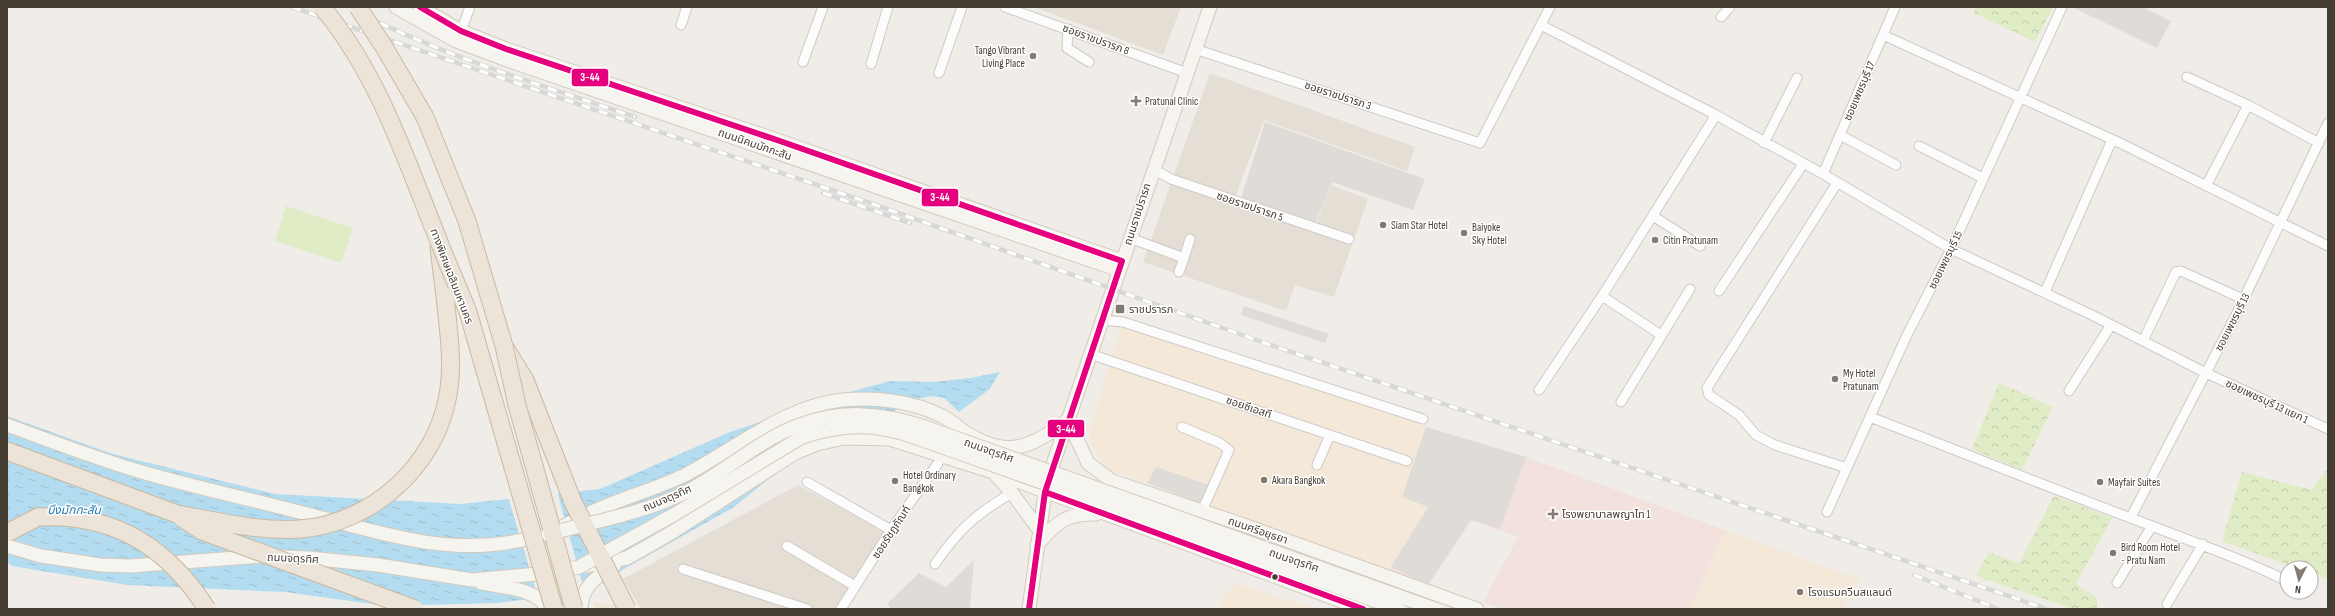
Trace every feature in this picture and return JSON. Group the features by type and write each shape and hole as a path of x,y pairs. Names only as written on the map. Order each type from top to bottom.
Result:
{"highway":[{"name":"ทางพิเศษเฉลิมมหานคร","path":"322,7 364,68 383,103 468,312 554,609"},
{"path":"358,7 384,47 424,117 466,222 504,346 517,405 574,609"},
{"path":"7,452 177,514 264,528 300,529 348,517 374,504 396,488 414,469 426,451 436,431 448,394 450,342 438,239"},
{"path":"504,346 525,380 573,502 627,609"},
{"path":"177,514 202,531 415,609"},
{"path":"7,521 61,516 96,521 134,536 163,556 184,578 207,609"},
{"path":"7,533 38,517"}],"main road":[{"name":"ถนนนิคมมักกะสัน","path":"396,7 456,41 501,58 1120,266"},
{"name":"ถนนนิคมมักกะสัน","path":"420,7 461,31 571,72 777,140 1120,266"},
{"name":"ถนนราชปรารภ","path":"1029,609 1045,492 1152,169 1210,7"},
{"name":"ถนนจตุรทิศ","path":"548,534 601,507 682,476 782,418 802,409 827,402 882,400 916,407 941,415 965,432 984,442 1013,449 1048,434 1068,420"},
{"path":"916,407 930,418 934,427 933,434 929,441 916,448"},
{"name":"ถนนจตุรทิศ","path":"7,425 134,470 412,541 476,547 507,543 548,534 650,506 681,494 794,427 820,418 870,414 896,417 1435,609"},
{"name":"ถนนศรีอยุธยา","path":"1068,420 1088,463 1112,481 1197,509 1477,609"},
{"name":"ถนนจตุรทิศ","path":"579,567 675,514 802,437 825,430 870,426 891,429 1399,609"},
{"name":"ถนนจตุรทิศ","path":"7,546 41,556 101,565 130,566 264,556 309,558 378,565 472,580 548,573 627,558 671,533 795,453 816,444 844,438 890,439 993,472 1045,492"},
{"path":"993,472 1012,493 1040,531"},
{"path":"1045,492 1363,609"},
{"path":"1175,540 1169,531 1169,517 1175,511 1197,509"},
{"path":"1037,545 1052,527 1068,517 1078,513 1106,514"},
{"path":"581,609 583,596 590,583 627,558"},
{"path":"472,580 530,593 538,598 548,609"}],"street":[{"path":"461,31 470,7"},
{"path":"681,25 687,7"},
{"path":"803,62 823,7"},
{"path":"871,64 888,7"},
{"path":"939,73 962,7"},
{"name":"ซอยราชปรารภ 8","path":"1005,7 1187,72"},
{"path":"1541,25 1550,7"},
{"path":"1721,17 1730,7"},
{"name":"ซอยเพชรบุรี 17","path":"1823,174 1895,7"},
{"name":"ซอยเพชรบุรี 15","path":"1827,512 1906,337 1951,249 2062,7"},
{"name":"ซอยราชปรารภ 3","path":"1195,48 1480,143 1541,25"},
{"name":"ซอยเพชรบุรี 13 แยก 1","path":"1541,25 1716,116 1823,174 1951,249 2045,292 2206,373 2328,429"},
{"path":"1068,29 1067,48 1089,62"},
{"path":"1883,35 2112,140 2328,246"},
{"path":"2187,77 2248,105 2319,143"},
{"path":"1764,143 1797,78"},
{"path":"2206,186 2248,105"},
{"path":"1539,390 1602,296 1716,116"},
{"name":"ซอยเพชรบุรี 13","path":"2131,517 2243,299 2328,123"},
{"path":"1840,135 1896,165"},
{"path":"2045,292 2112,140"},
{"path":"1919,146 1983,178"},
{"path":"1719,291 1803,164"},
{"name":"ซอยราชปรารภ 5","path":"1152,169 1171,179 1349,239"},
{"path":"1837,183 1706,388 1709,395 1739,415 1756,436 1775,445 1847,468"},
{"path":"1653,216 1700,246"},
{"path":"1130,238 1184,258"},
{"path":"1179,272 1190,239"},
{"path":"2143,341 2176,272 2181,271 2243,299"},
{"path":"1621,402 1690,289"},
{"path":"1602,296 1661,335"},
{"path":"1102,320 1123,322 1423,419"},
{"path":"2068,391 2111,325"},
{"name":"ซอยซีเอสที","path":"1090,354 1407,461"},
{"path":"1870,417 2152,526 2203,544 2279,577"},
{"path":"1182,427 1220,443 1229,450 1197,509"},
{"path":"1317,465 1330,434"},
{"name":"ซอยรัชฎภัณฑ์","path":"841,609 891,530 943,456"},
{"path":"807,482 891,530"},
{"path":"935,564 964,525 985,509 1012,493"},
{"path":"2117,583 2152,526"},
{"path":"2167,604 2203,544"},
{"path":"787,546 856,586"},
{"path":"683,569 807,609"}],"shaded area":[{"path":"1034,7 1181,7 1163,55"},
{"path":"2072,7 2142,7 2171,21 2157,48"},
{"path":"1210,73 1415,147 1407,171 1264,120 1233,203 1313,232 1331,185 1368,199 1334,297 1295,285 1286,311 1143,262"},
{"path":"1265,122 1425,179 1413,210 1332,182 1315,224 1241,198"},
{"path":"1244,306 1329,334 1325,343 1241,315"},
{"path":"1123,321 1337,394 1426,427 1402,497 1428,507 1388,570 1109,470 1091,445 1089,431"},
{"name":"โรงพยาบาลพญาไท 1","path":"1426,427 1526,457 1725,530 1690,609 1502,609 1483,602 1518,537 1471,520 1428,585 1388,570 1428,507 1402,497"},
{"path":"1426,427 1526,457 1500,529 1471,520 1428,585 1391,567 1428,507 1402,497"},
{"path":"1156,467 1209,485 1202,504 1147,483"},
{"path":"798,485 884,532 835,609 641,609 623,579"},
{"path":"1725,530 1861,580 1842,609 1690,609"},
{"path":"974,560 970,609 891,609 887,604 919,573 946,587"},
{"path":"1234,583 1311,607 1310,609 1216,609"},
{"path":"593,601 634,609 594,609"}],"green space":[{"path":"1976,7 2053,7 2035,42 1974,13"},
{"path":"286,206 353,228 341,263 275,241"},
{"path":"1999,383 2053,407 2022,470 1972,449"},
{"path":"2328,468 2328,579 2319,576 2319,560 2279,560 2279,562 2222,541 2242,472 2312,490"},
{"path":"2054,496 2112,518 2076,584 2097,598 2097,609 2073,609 1976,576 1989,552 2019,563"}],"water":[{"name":"บึงมักกะสัน","path":"1000,372 990,389 959,412 944,398 931,396 917,399 877,420 801,453 734,507 583,592 498,603 387,606 285,592 127,585 12,566 7,562 7,416 113,454 275,494 461,504 600,489 730,432 842,394 890,381 933,382 971,378"}],"pier":[{"path":"557,491 585,593 539,600 508,497"}],"railway":[{"path":"292,7 867,202 1265,343 2047,609"},
{"path":"348,7 418,40 489,68 635,117"},
{"path":"823,193 910,223"},
{"path":"1914,575 1998,609"}],"transit line":[{"name":"3-44","path":"420,7 461,31 506,49 777,140 1122,261 1045,492 1029,609"},
{"name":"3-44","path":"1045,492 1363,609"}],"place":[{"name":"Tango Vibrant Living Place","path":"1033,56"},
{"name":"Pratunal Clinic","path":"1136,101"},
{"name":"Siam Star Hotel","path":"1383,225"},
{"name":"Baiyoke Sky Hotel","path":"1464,233"},
{"name":"Citin Pratunam","path":"1655,240"},
{"name":"ราชปรารภ","path":"1120,309"},
{"name":"My Hotel Pratunam","path":"1835,379"},
{"name":"Akara Bangkok","path":"1264,480"},
{"name":"Hotel Ordinary Bangkok","path":"895,481"},
{"name":"Mayfair Suites","path":"2100,482"},
{"name":"โรงพยาบาลพญาไท 1","path":"1553,514"},
{"name":"Bird Room Hotel - Pratu Nam","path":"2113,553"},
{"name":"โรงแรมควีนสแลนด์","path":"1800,592"}]}
